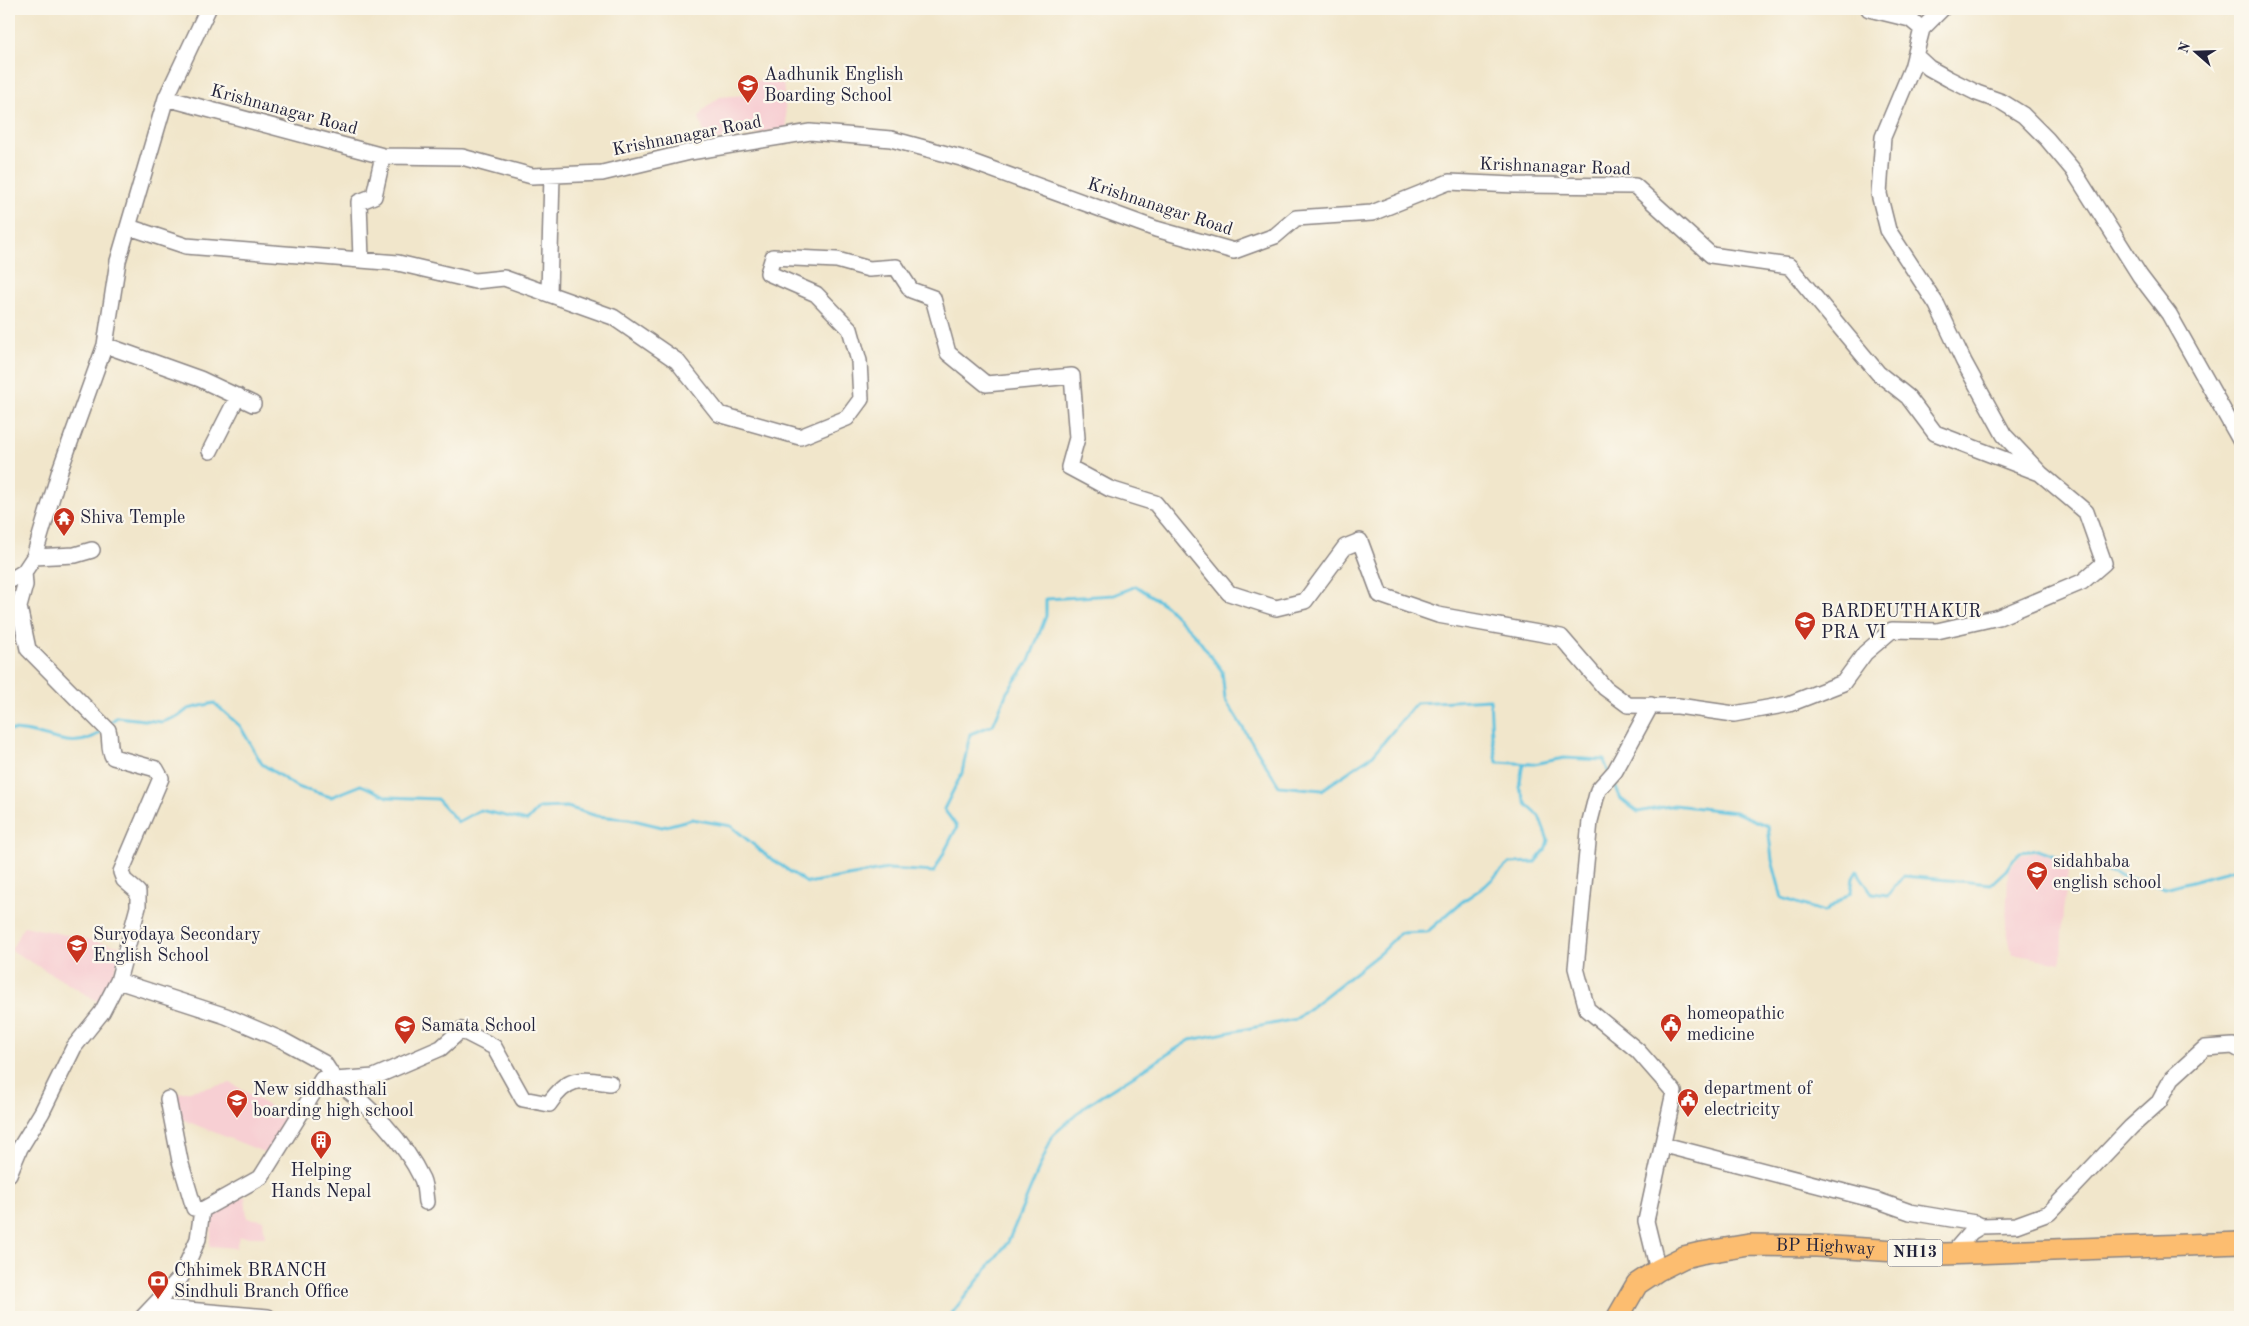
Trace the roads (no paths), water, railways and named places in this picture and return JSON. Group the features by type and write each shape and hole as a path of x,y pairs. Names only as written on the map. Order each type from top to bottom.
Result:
{"highway":[{"name":"BP Highway","path":"1618,1317 1637,1284 1658,1270 1684,1257 1749,1245 1817,1246 1889,1252 1955,1253 2240,1242"}],"street":[{"path":"9,581 24,572 34,557 60,470 105,345 113,287 166,98 208,9"},
{"path":"1869,9 1910,19 1922,29"},
{"path":"129,226 186,246 398,263 475,281 504,278 613,318 677,361 719,414 800,437 847,418 861,399 859,361 850,329 816,294 768,273 773,257 838,260 869,269 896,267 911,290 933,298 948,352 986,384 1072,376 1077,438 1069,467 1110,489 1155,503 1229,593 1276,608 1305,601 1345,548 1360,542 1380,595 1438,615 1561,637 1605,688 1628,705 1678,706 1734,714 1789,704 1843,683 1865,654 1892,630 1937,631 1999,617 2082,582 2104,564 2086,512 2041,474 2004,434 1964,362 1937,305 1888,230 1879,194 1883,137 1912,68 1922,29 1942,9"},
{"path":"1915,55 1929,68 1949,80 1977,94 2002,102 2023,114 2047,139 2073,170 2140,276 2169,314 2205,381 2240,440"},
{"name":"Krishnanagar Road","path":"166,98 383,156 462,157 532,176 602,173 690,152 810,132 891,139 961,158 1156,229 1234,251 1275,236 1296,218 1372,213 1449,182 1514,185 1635,186 1711,255 1789,266 1878,373 1908,397 1935,433 2041,474"},
{"path":"361,259 359,202 374,196 383,156"},
{"path":"549,293 552,175"},
{"path":"105,345 200,378 253,404"},
{"path":"210,451 238,396"},
{"path":"34,557 75,554 92,550"},
{"path":"9,1174 74,1047 102,1012 118,981 138,907 138,892 124,880 121,872 161,778 156,769 113,757 110,751 108,730 28,649 19,608 25,585 24,572"},
{"path":"1651,705 1615,771 1598,790 1590,821 1576,968 1587,1009 1638,1051 1674,1092 1646,1221 1658,1270"},
{"path":"118,981 226,1016 282,1040 324,1063 333,1077 394,1137 423,1181 426,1202"},
{"path":"168,1099 187,1189 194,1208 202,1210 262,1177 322,1079 333,1077 374,1077 441,1048 461,1030 494,1047 523,1099 549,1104 556,1093 571,1081 588,1080 610,1083"},
{"path":"1955,1253 1972,1232 1981,1226 2016,1225 2049,1213 2131,1127 2159,1102 2172,1078 2185,1064 2205,1048 2233,1046 2240,1050"},
{"path":"1664,1145 1879,1201 1910,1212 1975,1222 1981,1226"},
{"path":"143,1317 182,1276 198,1240 202,1210"},
{"path":"154,1307 268,1317"}],"waterway":[{"path":"109,724 117,717 162,722 179,716 188,709 214,703 240,726 262,764 297,787 331,797 361,785 388,797 437,799 458,822 480,810 527,821 539,808 567,807 597,816 629,819 662,827 692,819 731,826 767,856 807,883 888,869 934,872 957,827 944,809 962,773 970,734 993,725 1007,692 1029,661 1046,616 1046,599 1114,595 1136,586 1165,605 1195,635 1222,671 1225,699 1279,786 1322,790 1373,755 1416,703 1490,699 1492,736 1497,762 1534,764 1564,758 1604,760 1608,771"},
{"path":"9,730 34,733 69,741 91,738 103,730"},
{"path":"949,1317 1008,1242 1053,1135 1087,1105 1190,1040 1296,1019 1380,953 1400,933 1427,932 1463,901 1485,886 1509,863 1535,862 1545,850 1548,840 1539,816 1527,805 1519,787 1523,764"},
{"path":"1613,781 1621,799 1638,812 1674,805 1735,812 1768,826 1772,860 1782,898 1824,912 1851,892 1853,878 1857,871 1872,893 1888,895 1903,876 1991,884 2006,870 2019,852 2038,850 2071,862 2165,888 2240,868"}],"place":[{"name":"Aadhunik English Boarding School","path":"748,104"},
{"name":"Shiva Temple","path":"64,537"},
{"name":"BARDEUTHAKUR PRA VI","path":"1805,641"},
{"name":"sidahbaba english school","path":"2037,891"},
{"name":"Suryodaya Secondary English School","path":"77,964"},
{"name":"homeopathic medicine","path":"1671,1043"},
{"name":"Samata School","path":"405,1045"},
{"name":"department of electricity","path":"1688,1118"},
{"name":"New siddhasthali boarding high school","path":"237,1119"},
{"name":"Helping Hands Nepal","path":"321,1160"},
{"name":"Chhimek BRANCH Sindhuli Branch Office","path":"158,1300"}]}
